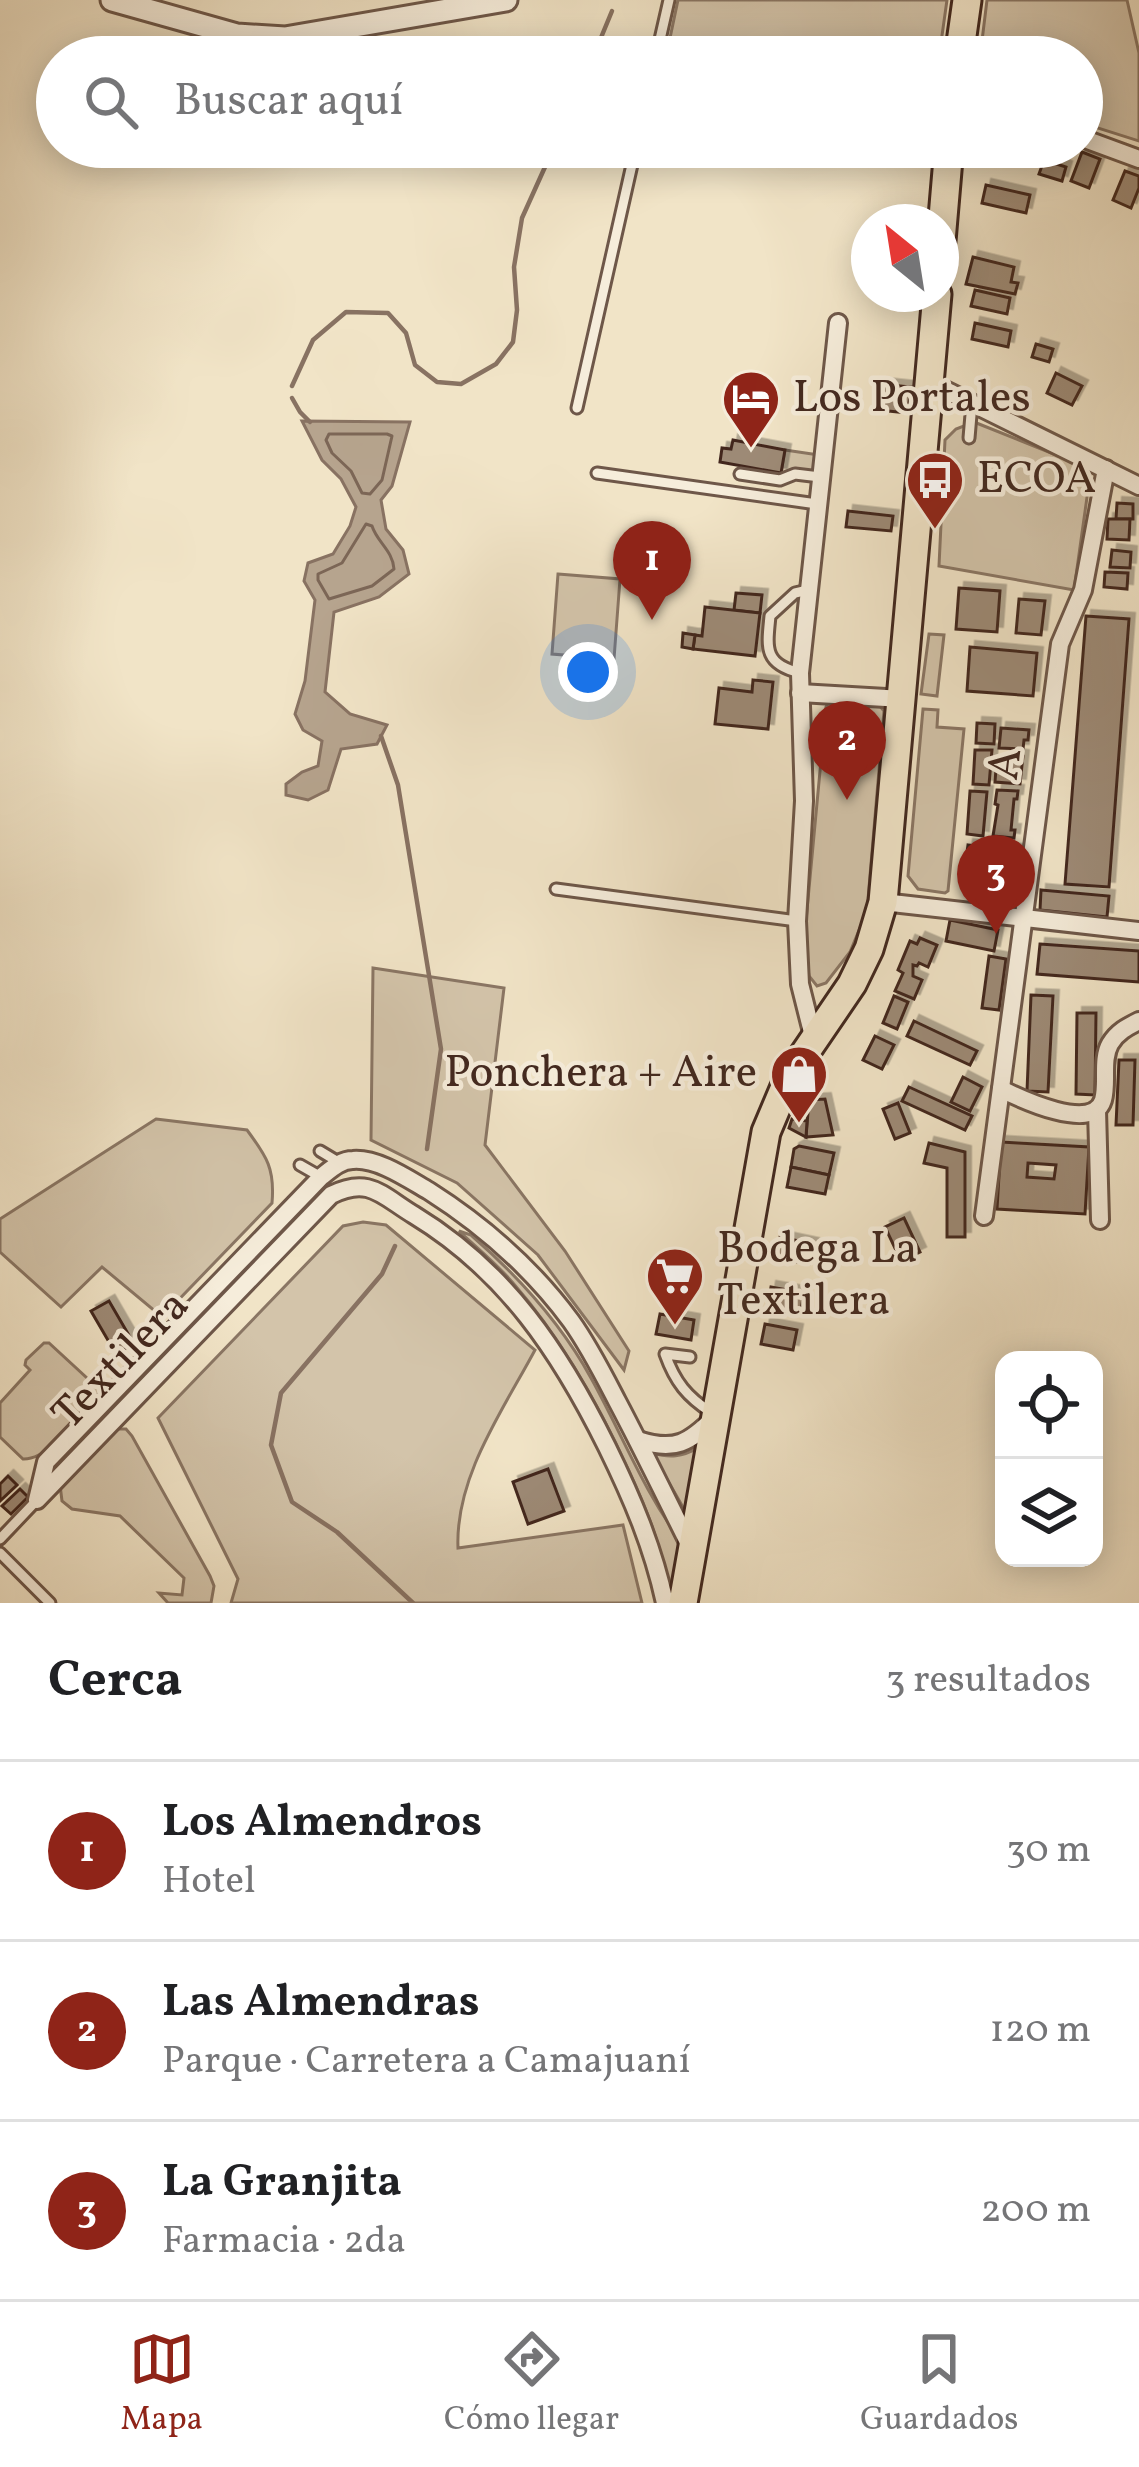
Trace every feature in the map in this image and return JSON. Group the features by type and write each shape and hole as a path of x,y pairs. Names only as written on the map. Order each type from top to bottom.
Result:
{"main road":[{"path":"962,36 967,0"},
{"path":"944,204 947,168"},
{"path":"683,1603 766,1132 790,1075 852,984 883,902 935,312"}],"street":[{"path":"112,0 253,36"},
{"path":"297,36 506,0"},
{"path":"1103,146 1139,159"},
{"path":"814,1041 800,985 797,921 804,802 800,673 838,323"},
{"path":"929,382 1139,486"},
{"name":"A","path":"984,1216 1060,644 1083,590 1106,469"},
{"path":"800,692 903,700"},
{"path":"883,902 1139,931"},
{"path":"1001,1089 1039,1108 1087,1114 1097,1110 1103,1102 1108,1047 1124,1028 1139,1021"},
{"path":"1097,1110 1100,1220"},
{"path":"340,1162 372,1162 412,1181 498,1240 540,1283 595,1359 692,1550"},
{"name":"Textilera","path":"37,1501 46,1462 340,1162"},
{"path":"372,1162 368,1173 373,1190"},
{"path":"321,1177 330,1185 331,1195 358,1185 432,1226 469,1253 535,1323 637,1508 665,1603"},
{"name":"Textilera","path":"37,1501 331,1195"},
{"path":"638,1440 655,1446 682,1443 716,1416"}],"lane":[{"path":"661,36 669,0"},
{"path":"577,408 631,168"},
{"path":"969,437 972,403"},
{"path":"597,473 817,504"},
{"path":"740,474 781,480 795,474 820,477"},
{"path":"800,673 777,664 767,649 770,616 795,592 808,590"},
{"path":"556,889 797,921"},
{"path":"320,1151 340,1162"},
{"path":"300,1165 321,1177"},
{"path":"690,1357 665,1354 674,1379 716,1416"},
{"path":"0,1539 37,1501"},
{"path":"0,1553 50,1603"}],"shaded area":[{"path":"678,0 947,0 942,36 670,36"},
{"path":"987,0 1127,0 1139,53 1139,141 1103,130 1103,36 983,36"},
{"path":"974,422 1086,467 1090,476 1074,590 939,566 945,440"},
{"path":"785,450 819,455 817,470 781,473"},
{"path":"558,574 620,579 614,659 552,654"},
{"path":"929,634 944,635 937,696 921,694"},
{"path":"828,703 879,705 884,711 867,911 850,952 826,983 817,986 809,976 804,942"},
{"path":"923,709 938,710 937,727 964,729 945,893 918,889 908,876"},
{"path":"373,968 504,988 485,1145 565,1251 629,1351 624,1370 538,1255 457,1183 371,1140"},
{"path":"156,1119 247,1130 268,1164 272,1203 162,1317 102,1267 61,1307 0,1252 0,1219"},
{"path":"386,1225 535,1350 473,1470 459,1522 458,1548 623,1525 642,1603 231,1603 238,1579 158,1418 343,1226"},
{"path":"459,1231 471,1235 522,1284 579,1358 681,1541 670,1589 641,1499 578,1372 513,1283"},
{"path":"44,1343 101,1395 55,1444 23,1459 0,1437 0,1403 30,1370 26,1360"},
{"path":"114,1429 126,1429 132,1436 210,1576 214,1586 211,1603 168,1603 159,1593 182,1595 184,1578 120,1516 72,1509 62,1501 60,1485"},
{"path":"698,1448 688,1508 684,1509 652,1453 676,1456"}],"water":[{"path":"302,421 410,422 392,486 381,500 386,529 403,550 409,574 379,597 334,612 325,692 350,714 387,725 377,744 341,749 328,790 308,800 286,795 286,784 318,766 322,741 303,730 295,714 305,681 315,600 304,581 308,563 333,554 356,507 341,479 322,460"}],"building":[{"path":"1041,168 1066,168 1062,181 1039,174"},
{"path":"1076,168 1097,168 1089,188 1071,181"},
{"path":"1125,171 1139,176 1131,208 1113,200"},
{"path":"986,185 1030,195 1026,213 982,203"},
{"path":"973,257 1014,267 1015,294 966,284"},
{"path":"975,290 1010,298 1007,314 971,306"},
{"path":"975,323 1011,331 1008,347 972,339"},
{"path":"1036,344 1053,349 1049,362 1032,357"},
{"path":"1056,373 1082,386 1072,405 1047,393"},
{"path":"881,384 911,387 908,413 878,410"},
{"path":"733,440 785,450 781,473 720,462 722,448 731,449"},
{"path":"1117,503 1133,504 1133,519 1116,519"},
{"path":"848,511 893,516 891,531 846,527"},
{"path":"1108,519 1130,519 1129,540 1107,539"},
{"path":"1112,550 1131,552 1130,568 1110,567"},
{"path":"1105,572 1128,573 1127,589 1104,587"},
{"path":"959,588 1000,591 997,632 956,629"},
{"path":"736,593 762,595 760,613 734,610"},
{"path":"1019,599 1045,601 1041,635 1016,633"},
{"path":"705,607 760,613 755,656 693,649 695,635 702,636"},
{"path":"1086,616 1129,619 1109,887 1065,884"},
{"path":"683,633 695,635 693,649 682,647"},
{"path":"970,647 1037,653 1033,696 967,691"},
{"path":"753,680 773,682 768,729 715,724 719,688 752,692"},
{"path":"977,723 995,724 994,744 976,743"},
{"path":"1001,728 1029,730 1023,749 999,748"},
{"path":"975,750 992,750 989,785 973,784"},
{"path":"1006,754 1023,756 1020,784 995,782 996,769 1005,770"},
{"path":"997,790 1018,791 1011,830 1015,830 1014,838 993,836"},
{"path":"970,791 987,792 983,836 967,834"},
{"path":"968,845 1017,850 1014,871 1000,870 1000,865 965,866"},
{"path":"967,874 977,875 975,894 965,893"},
{"path":"989,874 1010,877 1007,899 986,897"},
{"path":"1041,890 1109,896 1107,917 1040,910"},
{"path":"950,920 998,930 994,951 946,941"},
{"path":"920,938 937,945 928,967 913,965 913,976 922,980 914,999 895,991 910,941 917,944"},
{"path":"1040,944 1139,951 1139,982 1037,974"},
{"path":"989,956 1006,959 999,1010 982,1008"},
{"path":"1031,995 1053,996 1048,1092 1027,1091"},
{"path":"894,996 908,1002 897,1029 883,1023"},
{"path":"1077,1013 1096,1013 1095,1095 1076,1094"},
{"path":"914,1021 977,1051 970,1065 907,1036"},
{"path":"875,1036 894,1045 882,1069 863,1060"},
{"path":"1119,1060 1135,1060 1133,1125 1116,1125"},
{"path":"963,1077 982,1087 970,1111 951,1102"},
{"path":"909,1087 972,1116 965,1130 902,1101"},
{"path":"825,1099 833,1135 806,1137 809,1100"},
{"path":"898,1103 910,1133 895,1139 883,1109"},
{"name":"Ponchera + Aire","path":"792,1119 807,1121 806,1137 789,1128"},
{"path":"1001,1142 1089,1147 1085,1214 997,1209","holes":["1028,1163 1056,1165 1054,1179 1027,1177"]},
{"path":"929,1143 965,1152 965,1237 947,1237 947,1168 924,1163"},
{"path":"794,1149 834,1153 829,1175 791,1167"},
{"path":"791,1167 829,1175 825,1194 787,1187"},
{"path":"904,1218 920,1252 901,1261 885,1227"},
{"path":"780,1237 813,1244 809,1264 775,1258"},
{"path":"771,1287 804,1293 800,1315 767,1310"},
{"path":"109,1301 134,1344 116,1354 91,1311"},
{"name":"Bodega La Textilera","path":"660,1314 694,1320 691,1340 656,1334"},
{"path":"765,1324 797,1330 793,1350 761,1344"},
{"path":"548,1469 564,1511 528,1524 513,1482"},
{"path":"8,1476 17,1485 0,1501 0,1484"},
{"path":"20,1489 28,1497 11,1514 2,1506"}],"waterway":[{"path":"602,36 612,11"},
{"path":"292,386 313,340 346,312 388,313 406,333 415,365 437,382 461,384 496,364 513,342 514,267 522,218 545,168"},
{"path":"292,398 310,422"},
{"path":"381,736 398,785 441,1049 427,1149"},
{"path":"395,1246 382,1274 281,1393 271,1445 292,1502 337,1532 413,1603"}],"place":[{"name":"Los Portales","path":"751,450"},
{"name":"ECOA","path":"935,531"},
{"name":"Los Almendros","path":"652,620"},
{"name":"Las Almendras","path":"847,800"},
{"name":"La Granjita","path":"996,934"},
{"name":"Ponchera + Aire","path":"799,1125"},
{"name":"Bodega La Textilera","path":"675,1327"}]}
